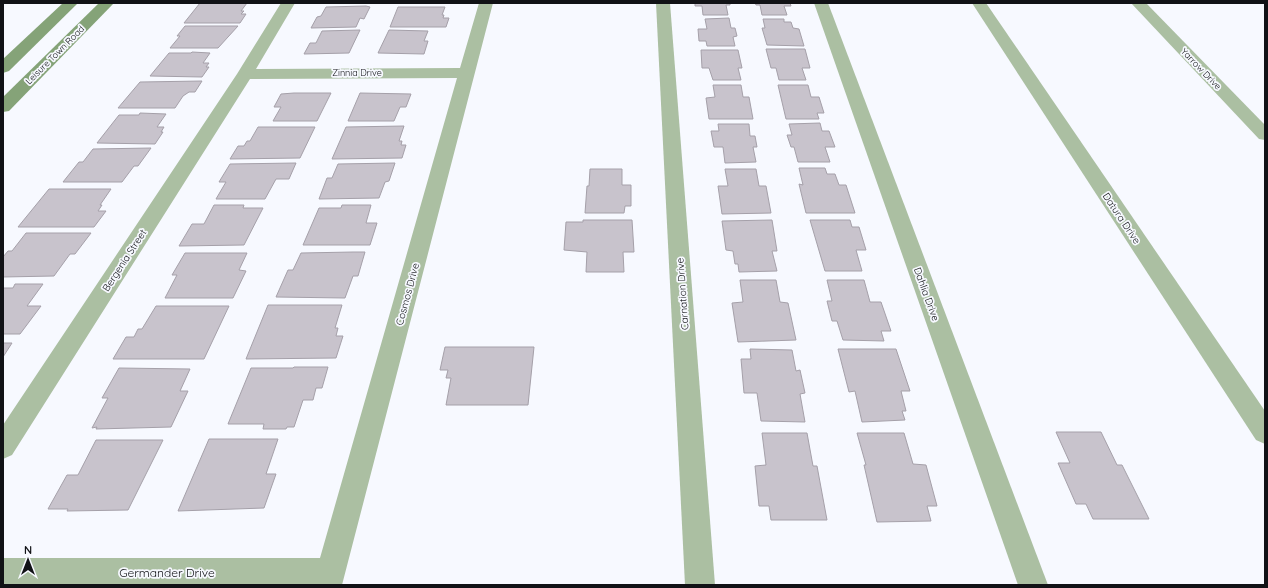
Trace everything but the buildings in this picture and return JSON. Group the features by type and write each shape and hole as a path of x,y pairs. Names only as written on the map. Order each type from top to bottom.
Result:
{"main road":[{"path":"3,68 72,3"},
{"name":"Leisure Town Road","path":"3,107 107,3"}],"street":[{"name":"Bergenia Street","path":"3,447 245,74 288,3"},
{"name":"Cosmos Drive","path":"329,579 486,3"},
{"name":"Carnation Drive","path":"663,3 700,585"},
{"name":"Dahlia Drive","path":"821,3 1033,585"},
{"name":"Datura Drive","path":"980,3 1265,432"},
{"name":"Yarrow Drive","path":"1138,3 1265,135"},
{"name":"Zinnia Drive","path":"245,74 468,73"},
{"name":"Germander Drive","path":"3,573 329,579"}]}
